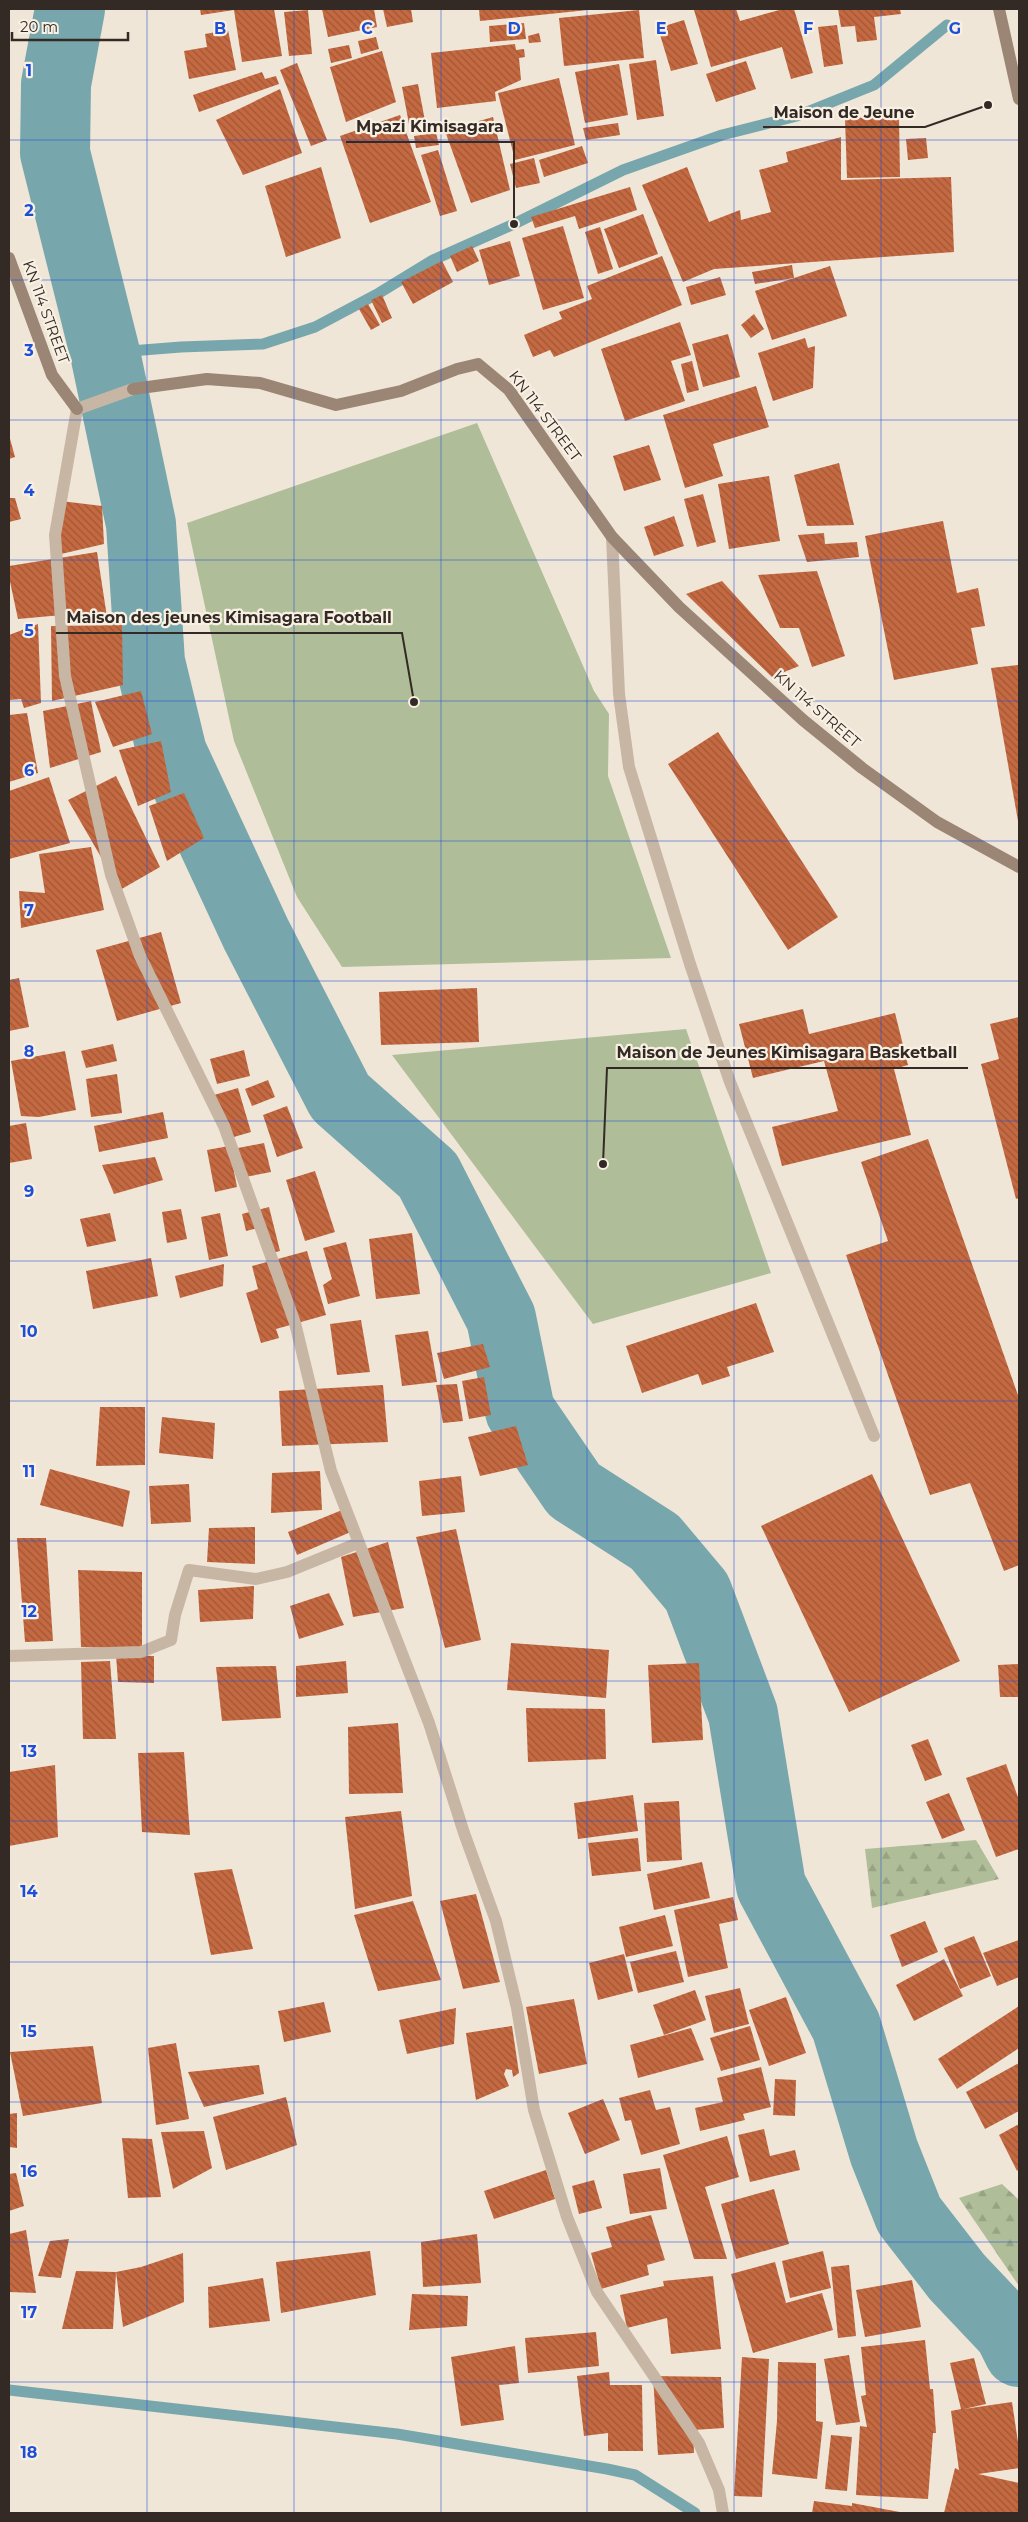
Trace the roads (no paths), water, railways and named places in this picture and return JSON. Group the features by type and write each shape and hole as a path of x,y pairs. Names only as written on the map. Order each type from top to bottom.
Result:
{"street":[{"path":"999,9 1019,99"},
{"name":"KN 114 STREET","path":"9,258 52,376 77,408 133,389 207,379 260,383 336,405 401,391 457,369 478,364 509,390 612,537 679,607 803,720 862,768 937,822 1019,867"},
{"path":"77,408 55,535 65,676 111,875 140,956 224,1126 262,1227 295,1323 331,1471 429,1723 464,1833 496,1921 517,2008 530,2074 534,2110 567,2216 597,2292 699,2443 719,2490 723,2513"},
{"path":"612,537 619,694 629,767 690,964 730,1082 874,1436"},
{"path":"9,1656 141,1652 171,1640 175,1615 189,1570 256,1579 287,1572 358,1543"}],"waterway":[{"path":"70,9 56,84 55,153 105,353 141,524 150,662 172,753 256,934 340,1097 428,1175 501,1318 520,1411 574,1490 655,1542 697,1592 743,1714 771,1886 846,2026 884,2152 909,2215 957,2277 1009,2332 1019,2352"},
{"path":"105,353 181,347 263,344 315,327 379,293 433,260 514,224 623,170 722,135 797,116 874,85 947,25"},
{"path":"9,2390 397,2434 607,2469 635,2475 695,2513"}],"place":[{"name":"Maison de Jeune","path":"988,105"},
{"name":"Mpazi Kimisagara","path":"514,224"},
{"name":"Maison des jeunes Kimisagara Football","path":"414,702"},
{"name":"Maison de Jeunes Kimisagara Basketball","path":"603,1164"}]}
